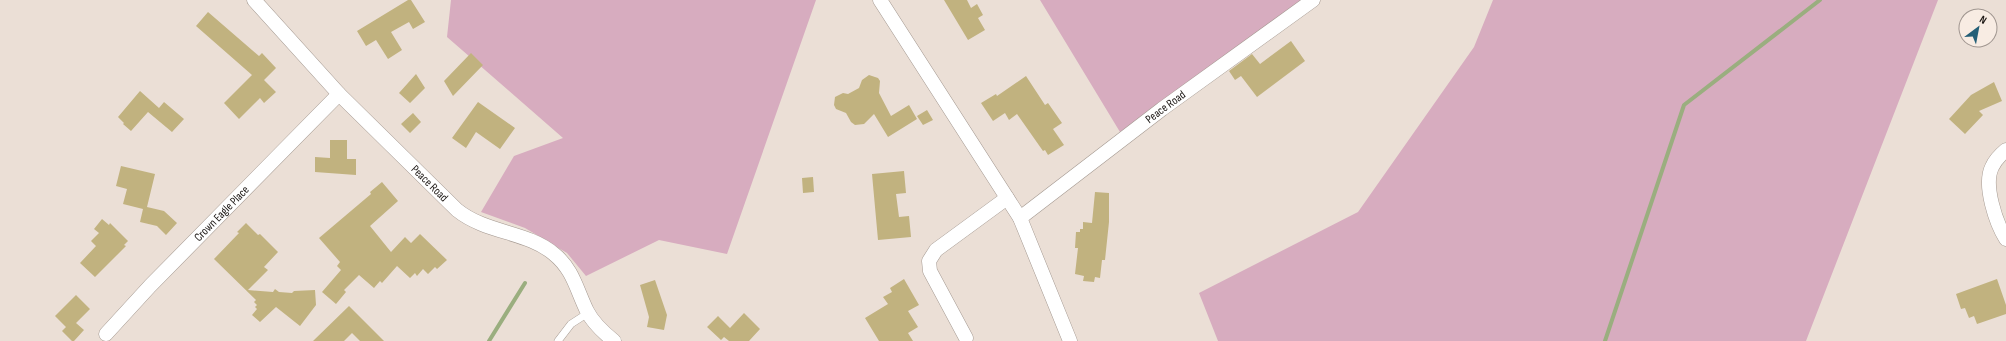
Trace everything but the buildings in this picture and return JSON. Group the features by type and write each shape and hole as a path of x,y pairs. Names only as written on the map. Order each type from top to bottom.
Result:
{"street":[{"name":"Peace Road","path":"254,0 339,94 467,218 486,227 531,241 554,254 569,270 588,313 600,329 614,341"},
{"path":"880,0 1020,218 1070,341"},
{"name":"Peace Road","path":"1020,218 1162,108 1313,0"},
{"name":"Crown Eagle Place","path":"106,334 150,286 339,94"},
{"path":"2006,150 1999,156 1991,168 1990,187 1993,211 2006,239"},
{"path":"966,338 930,271 928,261 936,250 1007,198"}],"lane":[{"path":"558,341 571,324 588,313"}],"shaded area":[{"path":"451,0 816,0 727,254 659,240 586,276 567,253 525,228 481,212 514,156 563,138 447,37"},
{"path":"1040,0 1303,0 1120,132"},
{"path":"1493,0 1938,0 1806,341 1218,341 1199,293 1358,212 1474,47"}],"waterway":[{"path":"1605,341 1684,105 1820,0"},
{"path":"489,341 525,283"}]}
